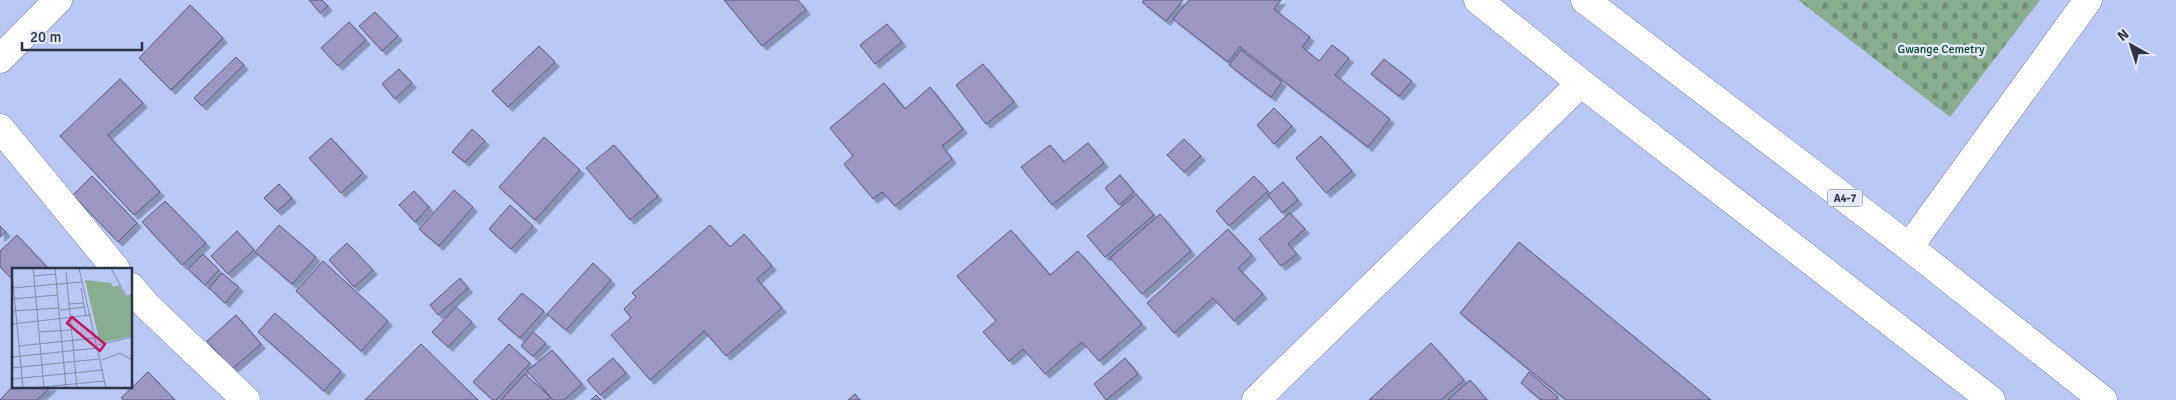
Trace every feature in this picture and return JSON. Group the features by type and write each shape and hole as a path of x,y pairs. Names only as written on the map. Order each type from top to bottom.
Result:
{"main road":[{"path":"0,59 58,0"},
{"path":"1478,0 1581,83 1991,400"},
{"name":"A4-7","path":"1585,0 1909,247 2103,400"},
{"path":"1909,247 2088,0"},
{"path":"1256,400 1581,83"},
{"path":"0,128 115,268"},
{"path":"132,288 147,306 246,400"}],"green space":[{"name":"Gwange Cemetry","path":"1798,0 2040,0 1950,117"}],"building":[{"path":"309,0 322,0 328,6 320,13"},
{"path":"724,0 798,0 806,10 762,46"},
{"path":"1144,0 1183,0 1166,21 1142,2"},
{"path":"1189,0 1281,0 1274,9 1310,37 1302,47 1319,61 1332,45 1349,58 1335,75 1390,119 1368,147 1240,47 1228,62 1173,19"},
{"path":"190,5 223,38 171,90 139,58"},
{"path":"375,12 398,36 382,51 359,26"},
{"path":"349,22 366,40 338,66 321,48"},
{"path":"887,24 902,42 875,64 860,45"},
{"path":"539,46 555,62 508,107 492,91"},
{"path":"1241,50 1282,82 1271,97 1229,65"},
{"path":"236,57 244,65 202,106 194,98"},
{"path":"1384,59 1412,81 1399,96 1371,74"},
{"path":"983,64 1014,102 986,124 956,85"},
{"path":"399,69 412,83 395,99 382,84"},
{"path":"120,79 143,103 108,135 160,192 134,215 60,136"},
{"path":"884,83 905,109 930,87 963,129 942,146 952,159 895,206 882,192 873,199 844,164 853,156 830,128"},
{"path":"1274,108 1292,126 1274,144 1257,125"},
{"path":"472,129 485,141 465,162 452,152"},
{"path":"1321,136 1352,171 1326,193 1296,158"},
{"path":"544,137 580,170 535,220 499,187"},
{"path":"331,138 363,173 341,193 309,158"},
{"path":"1184,139 1201,156 1184,172 1167,155"},
{"path":"1088,143 1104,163 1052,205 1021,167 1050,145 1064,162"},
{"path":"614,145 658,196 630,220 586,168"},
{"path":"1120,175 1134,192 1119,205 1105,188"},
{"path":"92,176 137,223 118,242 73,195"},
{"path":"1254,176 1268,191 1229,226 1216,211"},
{"path":"1283,182 1298,200 1282,213 1268,195"},
{"path":"279,184 292,198 277,211 264,198"},
{"path":"454,190 473,207 439,246 419,229"},
{"path":"414,191 429,207 415,222 399,205"},
{"path":"1136,194 1154,215 1105,257 1087,236"},
{"path":"165,201 206,243 182,265 142,222"},
{"path":"510,205 533,226 511,249 489,229"},
{"path":"1290,213 1305,229 1288,244 1297,254 1281,266 1259,239"},
{"path":"1160,214 1191,251 1142,294 1110,258"},
{"path":"279,225 316,257 292,284 255,252"},
{"path":"710,225 730,247 744,234 772,266 757,279 782,308 726,356 704,331 650,380 611,335 631,318 624,309 636,297 632,293"},
{"path":"0,226 6,232 0,237"},
{"path":"1228,229 1252,255 1238,268 1263,294 1234,321 1213,298 1174,333 1147,303"},
{"path":"1011,230 1050,275 1078,251 1142,324 1099,361 1082,342 1045,374 1023,349 1009,361 983,332 996,321 957,276"},
{"path":"237,231 254,250 228,274 211,256"},
{"path":"17,235 48,268 12,268 12,279 0,267 0,251"},
{"path":"1519,242 1711,400 1566,400 1460,313"},
{"path":"347,243 373,270 354,287 329,260"},
{"path":"203,254 219,270 205,285 188,269"},
{"path":"323,261 388,321 361,351 296,291"},
{"path":"593,263 611,280 566,330 547,314"},
{"path":"222,273 239,287 225,303 209,288"},
{"path":"460,278 468,288 438,315 430,305"},
{"path":"522,293 544,311 520,338 498,319"},
{"path":"456,307 472,322 448,347 432,332"},
{"path":"275,313 341,371 324,391 258,332"},
{"path":"236,315 261,344 232,369 207,341"},
{"path":"533,332 546,343 533,356 521,346"},
{"path":"1431,343 1464,380 1441,400 1369,400"},
{"path":"421,344 478,400 365,400"},
{"path":"509,344 530,363 496,400 493,400 473,382"},
{"path":"552,350 582,384 564,400 553,400 527,371"},
{"path":"613,358 626,373 600,395 587,380"},
{"path":"1125,358 1138,374 1106,400 1094,384"},
{"path":"148,372 175,400 123,400 121,398"},
{"path":"1529,372 1558,397 1556,400 1541,400 1521,383"},
{"path":"525,374 550,397 548,400 501,400"},
{"path":"1470,380 1487,400 1448,400"},
{"path":"12,387 50,388 37,400 0,400"},
{"path":"855,394 860,400 848,400"},
{"path":"596,395 601,400 591,400"}]}
